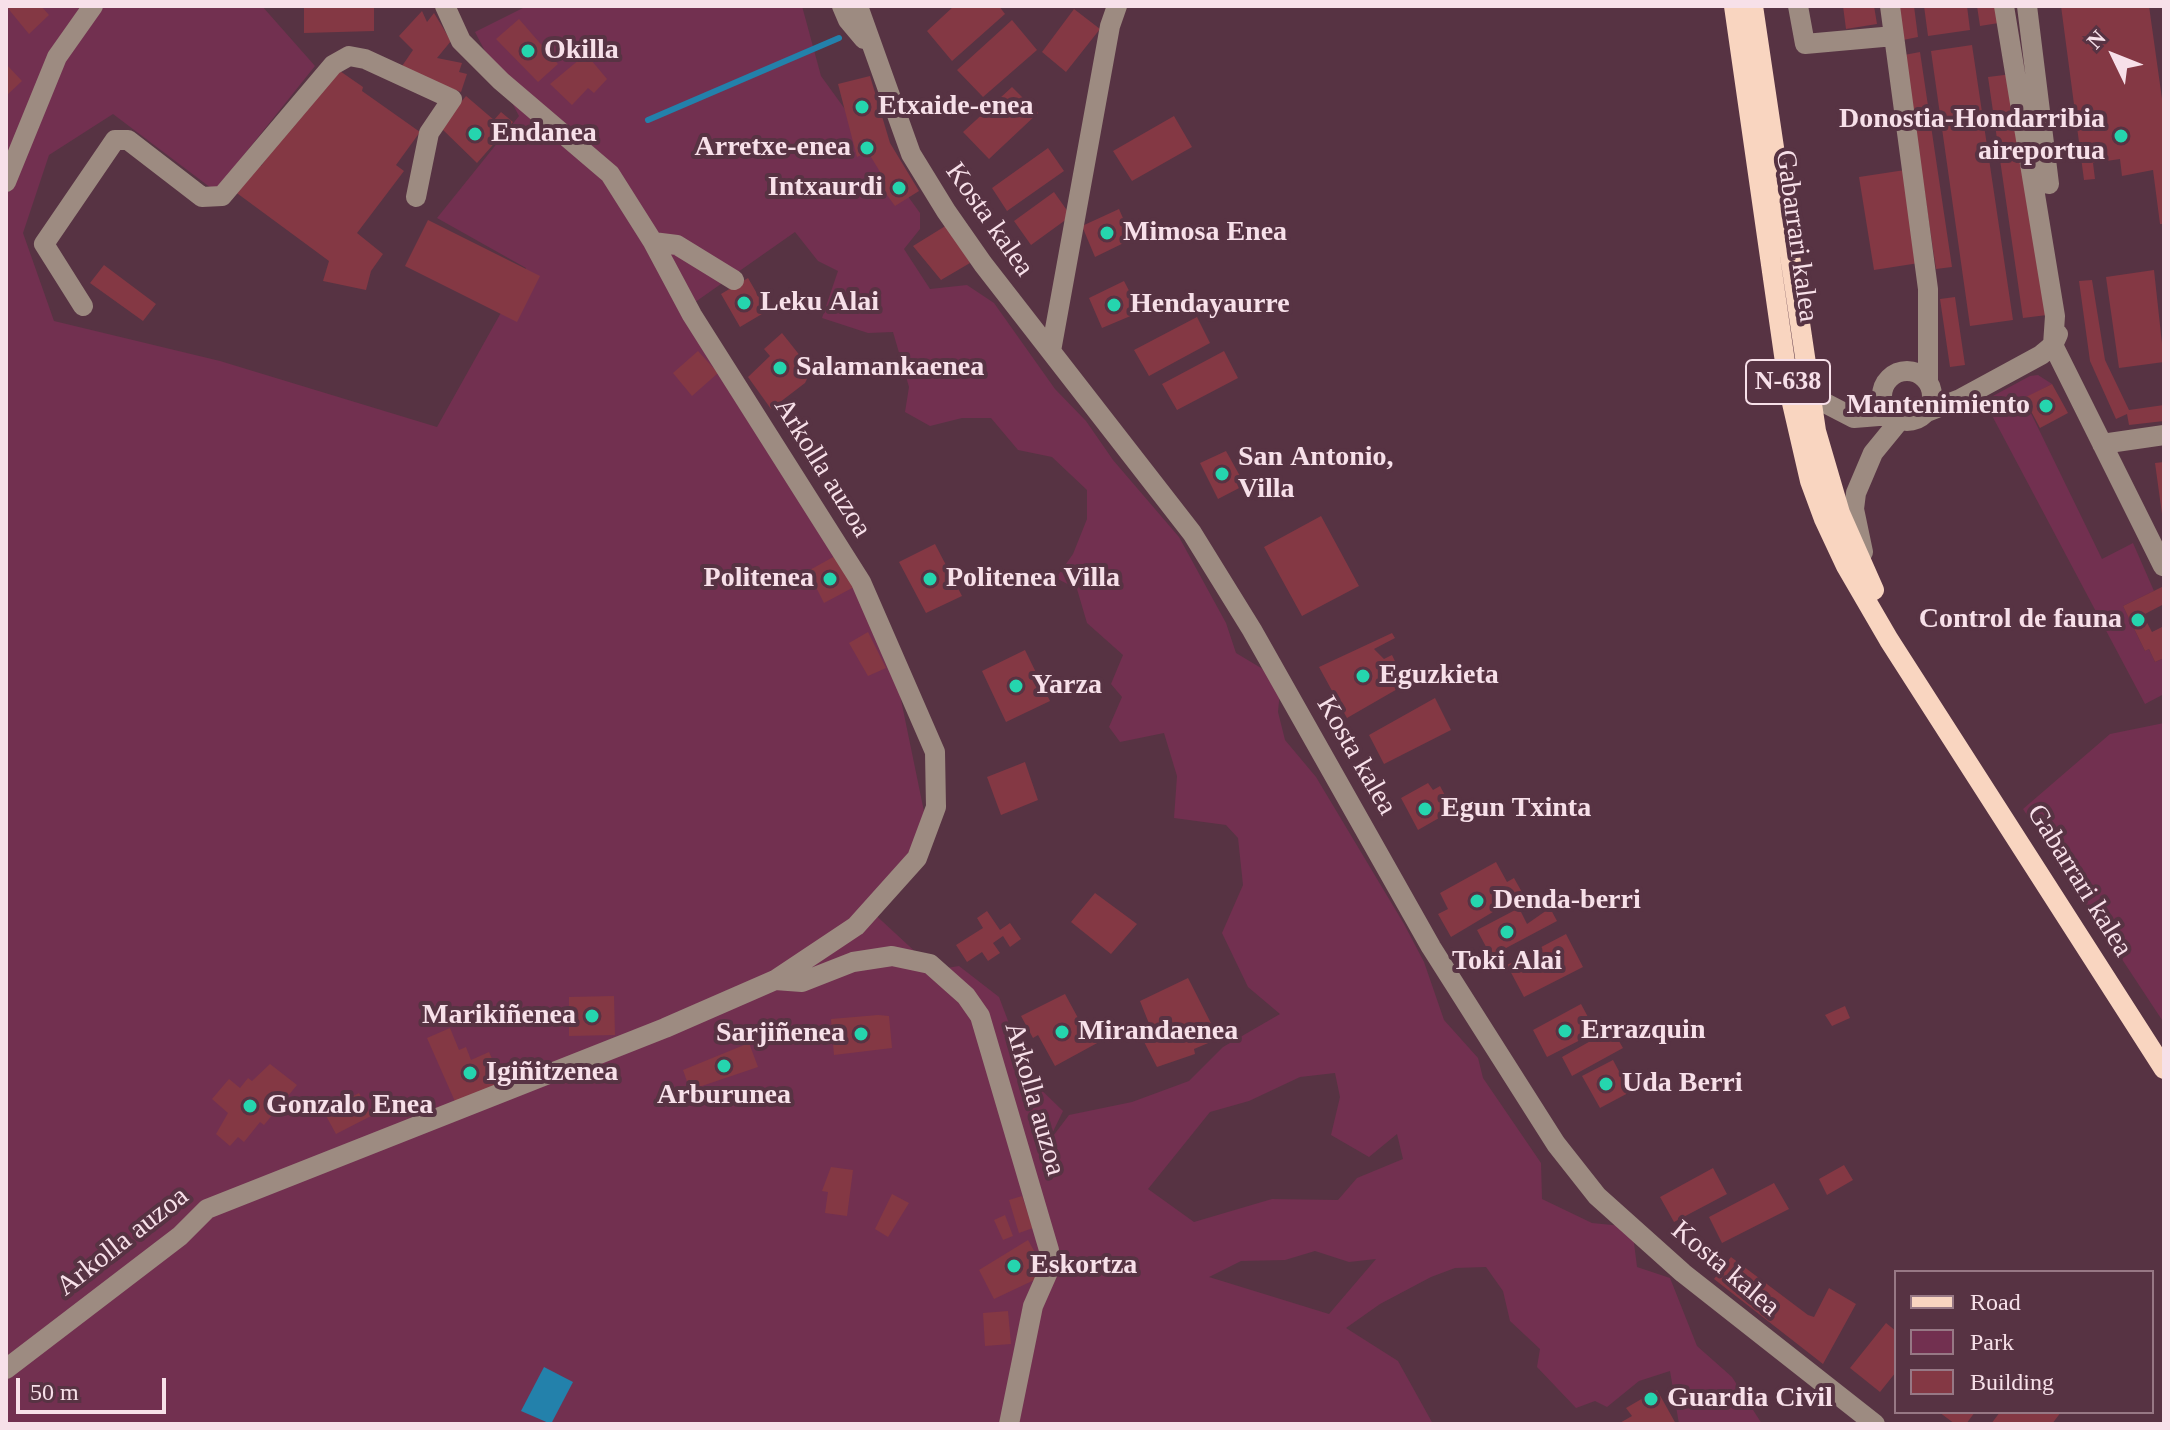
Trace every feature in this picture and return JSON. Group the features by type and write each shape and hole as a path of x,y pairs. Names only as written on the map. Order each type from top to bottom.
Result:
{"main road":[{"name":"Gabarrari kalea","path":"1734,6 1798,435 1824,519 1846,566 1889,640 1946,724 2164,1069"},
{"name":"Gabarrari kalea","path":"1753,6 1808,388 1827,476 1872,587 1946,724"},
{"path":"1774,279 1786,299 1797,369 1808,388"}],"street":[{"path":"6,182 57,57 93,6"},
{"name":"Arkolla auzoa","path":"6,1369 180,1236 207,1209 635,1040 775,980 856,926 917,858 936,807 935,752 861,582 692,315 653,242 610,174 501,81 461,41 445,6"},
{"path":"842,6 848,20 870,46"},
{"path":"858,6 870,46"},
{"path":"1051,351 1110,26 1117,6"},
{"path":"1798,6 1805,44 1894,36"},
{"path":"1890,6 1928,289 1928,381 1933,395 1927,412"},
{"path":"2004,6 2055,316 2053,345 2163,566"},
{"path":"1808,388 1839,412 1854,418 1919,419 1927,412 1960,399 2041,355 2053,345 2065,317 2027,6"},
{"name":"Kosta kalea","path":"870,46 911,154 983,264 1192,533 1252,630 1431,947 1556,1144 1597,1196 1683,1273 1875,1424"},
{"path":"83,306 54,265 44,244 115,140 128,140 202,197 222,196 333,65 349,56 365,59 452,99 429,133 416,197"},
{"path":"653,242 677,245 734,280"},
{"path":"1895,418 1882,396 1890,377 1910,370 1928,381"},
{"name":"Gabarrari kalea","path":"1872,587 1858,528 1856,493 1873,453 1895,418"},
{"path":"2102,444 2164,435"},
{"name":"Arkolla auzoa","path":"775,980 802,982 853,962 892,956 930,964 966,996 980,1016 1049,1250 1048,1272 1033,1306 1009,1424"}],"green space":[{"path":"6,6 262,6 315,66 215,191 113,114 49,155 23,233 54,321 220,361 437,427 526,268 437,218 519,116 475,32 527,6 802,6 821,76 920,213 920,229 904,249 930,289 967,285 994,303 1055,389 1086,421 1113,460 1179,537 1226,623 1236,653 1281,680 1278,712 1285,740 1316,777 1404,924 1424,962 1444,1020 1478,1058 1483,1078 1541,1163 1542,1199 1592,1223 1632,1227 1637,1267 1670,1278 1697,1346 1732,1377 1762,1424 1679,1424 1670,1371 1639,1381 1607,1407 1595,1401 1576,1408 1537,1367 1540,1349 1510,1321 1503,1291 1486,1267 1455,1268 1431,1277 1380,1304 1346,1328 1398,1361 1433,1424 6,1424","holes":["795,232 818,261 838,271 822,318 868,333 893,332 909,387 905,412 930,426 962,418 991,418 1018,450 1052,457 1087,490 1087,519 1073,554 1056,578 1077,589 1087,623 1123,655 1111,684 1122,697 1109,727 1120,742 1164,733 1177,776 1174,818 1226,825 1238,838 1243,885 1222,933 1248,987 1280,1014 1223,1047 1189,1081 1132,1102 1069,1115 1047,1144 1063,1111 1030,1079 999,997 959,966 935,970 869,909 927,826 899,690 862,582 691,305","1335,1073 1340,1097 1331,1135 1369,1157 1397,1134 1403,1159 1357,1178 1338,1200 1272,1199 1194,1222 1148,1189 1210,1112 1249,1101 1300,1077","1315,1251 1349,1262 1376,1259 1329,1314 1209,1277 1241,1261 1285,1260"]},
{"path":"2038,375 2052,384 2024,399 2102,559 2133,543 2154,591 2123,606 2145,651 2149,649 2155,662 2164,658 2164,694 2145,704 1988,408 1992,405 1978,404 2030,376"},
{"path":"2164,723 2164,1023 2023,809 2110,734"}],"water":[{"path":"544,1367 573,1382 551,1424 521,1411"}],"building":[{"path":"6,6 41,6 49,15 29,34"},
{"path":"304,6 374,6 374,31 304,33"},
{"path":"954,6 999,6 1005,14 952,61 927,31"},
{"path":"1843,6 1874,6 1877,24 1846,29"},
{"path":"1898,6 1914,6 1918,37 1903,40"},
{"path":"1924,6 1967,6 1970,30 1928,36"},
{"path":"1977,6 2003,6 2005,22 1980,26"},
{"name":"Donostia-Hondarribia aireportua","path":"2061,6 2149,6 2164,113 2164,224 2160,224 2153,170 2122,176 2120,159 2093,163 2095,179 2084,180"},
{"path":"1074,9 1100,29 1066,72 1042,52"},
{"path":"422,11 427,22 434,13 451,41 437,58 462,63 459,72 467,74 461,92 400,69 413,50 399,36"},
{"name":"Okilla","path":"519,19 558,64 538,82 496,39"},
{"path":"1012,20 1037,50 983,97 957,70"},
{"path":"1972,45 2013,320 1970,326 1931,51"},
{"path":"1920,52 1952,267 1936,269 1904,55"},
{"path":"586,54 607,79 594,93 588,88 572,105 550,84"},
{"path":"6,64 22,81 6,96"},
{"path":"337,69 363,87 362,91 420,132 396,165 404,171 357,233 383,254 371,271 366,290 323,281 329,261 234,191 256,162 261,166 309,100"},
{"path":"2012,74 2047,315 2023,318 1988,77"},
{"path":"870,76 890,143 919,191 895,206 879,184 885,180 868,152 857,157 838,84"},
{"path":"1012,87 1038,113 989,159 963,132"},
{"name":"Endanea","path":"466,96 494,120 501,112 513,122 477,163 440,127"},
{"path":"1174,116 1192,147 1132,181 1113,151"},
{"path":"1048,148 1064,171 1007,211 992,188"},
{"path":"1905,170 1919,263 1874,270 1859,177"},
{"path":"1054,192 1071,216 1031,245 1014,221"},
{"name":"Mimosa Enea","path":"1119,209 1132,239 1095,257 1082,226"},
{"path":"428,220 540,276 517,322 405,266"},
{"path":"947,225 970,263 941,280 913,246"},
{"path":"104,265 156,304 143,321 90,283"},
{"path":"2154,270 2164,362 2119,368 2106,277"},
{"name":"Leku Alai","path":"748,278 767,311 740,327 721,294"},
{"path":"2092,280 2105,360 2129,410 2164,405 2164,421 2129,425 2127,414 2116,419 2090,361 2079,281"},
{"name":"Hendayaurre","path":"1124,281 1140,312 1102,328 1089,298"},
{"path":"1955,297 1965,365 1950,367 1940,299"},
{"path":"1197,317 1210,343 1149,376 1134,350"},
{"name":"Salamankaenea","path":"782,333 801,357 797,361 809,375 805,383 771,409 748,377 770,356 764,349"},
{"path":"698,351 718,373 692,396 673,373"},
{"path":"1224,351 1238,378 1177,410 1162,384"},
{"name":"Mantenimiento","path":"2052,384 2068,413 2040,428 2024,398"},
{"name":"San Antonio, Villa","path":"1226,451 1245,485 1218,499 1200,463"},
{"path":"2164,462 2164,514 2162,514 2155,463"},
{"path":"1321,516 1359,586 1302,616 1264,547"},
{"name":"Politenea Villa","path":"935,544 962,596 926,613 899,562"},
{"name":"Politenea","path":"835,556 854,587 824,603 808,571"},
{"name":"Control de fauna","path":"2164,586 2164,604 2143,615 2152,632 2164,626 2164,658 2155,662 2149,649 2145,651 2123,606"},
{"path":"868,632 886,668 868,676 849,643"},
{"name":"Eguzkieta","path":"1392,633 1395,638 1374,649 1384,659 1392,655 1406,684 1347,718 1319,667"},
{"name":"Yarza","path":"1025,650 1050,701 1006,722 982,671"},
{"path":"1435,698 1451,730 1384,764 1369,735"},
{"path":"1025,762 1038,800 1001,815 987,777"},
{"name":"Egun Txinta","path":"1428,783 1433,790 1440,786 1448,801 1440,804 1446,814 1418,830 1401,798"},
{"name":"Denda-berri","path":"1496,862 1507,882 1514,878 1523,894 1451,937 1438,914 1448,909 1440,893"},
{"path":"1095,893 1137,924 1111,954 1071,922"},
{"name":"Toki Alai","path":"1519,908 1527,924 1550,908 1557,921 1491,956 1477,930"},
{"path":"987,911 1000,930 1010,923 1021,939 1010,947 1003,936 993,943 1000,953 988,961 982,952 967,962 956,945 983,928 977,918"},
{"path":"1566,934 1583,967 1524,997 1507,965"},
{"path":"1188,978 1216,1033 1213,1041 1194,1049 1195,1054 1157,1067 1141,1036 1152,1031 1140,1001"},
{"name":"Mirandaenea","path":"1065,994 1084,1029 1090,1026 1099,1042 1055,1066 1038,1035 1033,1038 1021,1016"},
{"name":"Marikiñenea","path":"614,996 615,1035 569,1036 569,997"},
{"name":"Errazquin","path":"1581,1004 1596,1032 1547,1057 1533,1030"},
{"path":"1845,1006 1850,1018 1832,1026 1825,1015"},
{"name":"Sarjiñenea","path":"889,1016 892,1048 834,1055 831,1019"},
{"name":"Igiñitzenea","path":"450,1028 459,1050 466,1047 471,1060 489,1052 504,1086 457,1106 427,1038"},
{"path":"1612,1029 1623,1048 1572,1076 1562,1057"},
{"name":"Arburunea","path":"749,1043 758,1067 690,1090 683,1070"},
{"name":"Uda Berri","path":"1613,1060 1630,1092 1600,1108 1582,1076"},
{"name":"Gonzalo Enea","path":"270,1064 297,1085 264,1125 260,1122 244,1142 238,1137 230,1146 216,1134 228,1113 212,1099 229,1079 240,1088 248,1078 252,1081"},
{"path":"359,1093 371,1116 336,1134 324,1112"},
{"path":"1844,1165 1853,1180 1827,1195 1819,1179"},
{"path":"831,1167 853,1170 847,1216 825,1213 828,1192 822,1191"},
{"path":"1713,1168 1727,1194 1674,1222 1660,1197"},
{"path":"1774,1183 1789,1209 1722,1243 1709,1217"},
{"path":"892,1194 909,1203 888,1237 875,1229"},
{"path":"1022,1196 1033,1228 1019,1233 1009,1200"},
{"path":"1005,1215 1013,1236 1003,1240 994,1220"},
{"name":"Eskortza","path":"1028,1240 1047,1274 994,1299 979,1270"},
{"path":"1731,1257 1808,1315 1814,1317 1829,1288 1856,1304 1823,1364 1714,1279"},
{"path":"1008,1311 1011,1344 985,1346 983,1313"},
{"path":"1886,1323 1894,1329 1894,1374 1880,1392 1850,1368"},
{"name":"Guardia Civil","path":"1657,1390 1676,1424 1618,1424 1632,1416 1626,1408"},
{"path":"1942,1414 1974,1414 1966,1424 1955,1424"},
{"path":"1998,1414 2060,1414 2052,1424 1991,1424"}],"waterway":[{"path":"648,120 839,38"}],"place":[{"name":"Okilla","path":"528,51"},
{"name":"Etxaide-enea","path":"862,107"},
{"name":"Endanea","path":"475,134"},
{"name":"Donostia-Hondarribia aireportua","path":"2121,136"},
{"name":"Arretxe-enea","path":"867,148"},
{"name":"Intxaurdi","path":"899,188"},
{"name":"Mimosa Enea","path":"1107,233"},
{"name":"Leku Alai","path":"744,303"},
{"name":"Hendayaurre","path":"1114,305"},
{"name":"Salamankaenea","path":"780,368"},
{"name":"Mantenimiento","path":"2046,406"},
{"name":"San Antonio, Villa","path":"1222,474"},
{"name":"Politenea","path":"830,579"},
{"name":"Politenea Villa","path":"930,579"},
{"name":"Control de fauna","path":"2138,620"},
{"name":"Eguzkieta","path":"1363,676"},
{"name":"Yarza","path":"1016,686"},
{"name":"Egun Txinta","path":"1425,809"},
{"name":"Denda-berri","path":"1477,901"},
{"name":"Toki Alai","path":"1507,932"},
{"name":"Marikiñenea","path":"592,1016"},
{"name":"Errazquin","path":"1565,1031"},
{"name":"Mirandaenea","path":"1062,1032"},
{"name":"Sarjiñenea","path":"861,1034"},
{"name":"Arburunea","path":"724,1066"},
{"name":"Igiñitzenea","path":"470,1073"},
{"name":"Uda Berri","path":"1606,1084"},
{"name":"Gonzalo Enea","path":"250,1106"},
{"name":"Eskortza","path":"1014,1266"},
{"name":"Guardia Civil","path":"1651,1399"}]}
